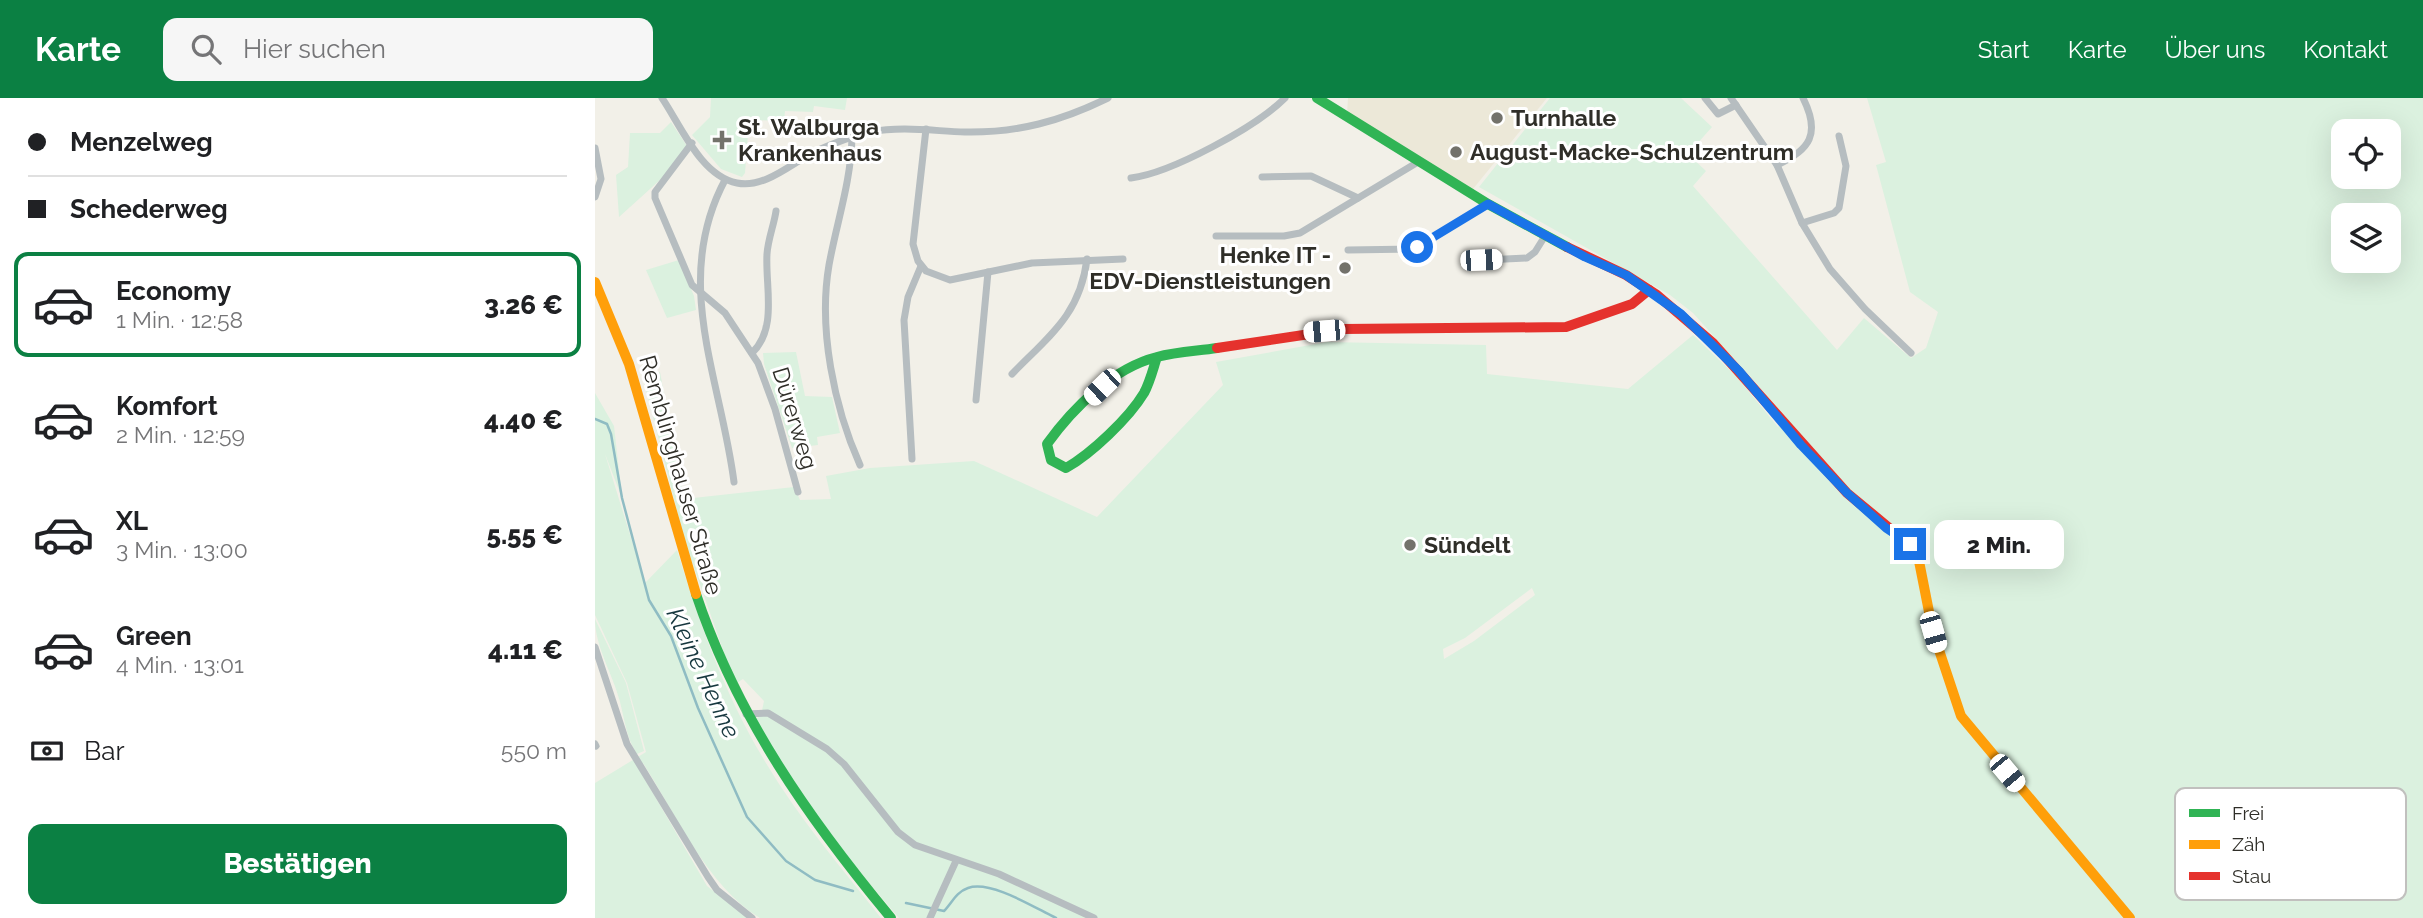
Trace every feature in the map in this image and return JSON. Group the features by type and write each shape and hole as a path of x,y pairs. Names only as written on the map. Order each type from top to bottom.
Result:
{"street":[{"path":"662,98 711,170 725,180 743,184 758,182 813,152 852,137 884,130 1020,130 1049,123 1108,98"},
{"path":"1131,178 1190,158 1270,111 1285,98"},
{"path":"1317,98 1488,204 1649,290 1713,343 1847,493 1914,548 1921,560 1930,616 1944,670 1961,716 2130,918"},
{"path":"1705,98 1718,114 1736,106"},
{"path":"1731,98 1777,165 1802,223 1836,275 1911,354"},
{"path":"1777,165 1796,156 1808,144 1812,127 1803,98"},
{"path":"926,129 913,239 921,266 935,276 950,280 1032,263 1123,258"},
{"path":"1802,223 1835,213 1839,208 1846,166 1839,136"},
{"path":"852,137 851,171 831,258 826,300 838,403 860,465"},
{"path":"692,143 655,194 692,285 700,295"},
{"path":"595,148 601,179 595,197"},
{"path":"1216,236 1296,234 1418,162"},
{"path":"1262,177 1311,176 1358,198"},
{"path":"725,180 716,198 705,243 700,295 703,336 734,482"},
{"path":"1348,250 1369,253 1421,246 1488,204"},
{"path":"752,353 762,342 767,327 767,253 776,211"},
{"path":"1465,261 1527,258 1533,254 1545,236"},
{"path":"1012,374 1071,312 1083,287 1087,259"},
{"path":"912,459 904,320 908,297 921,266"},
{"path":"976,400 988,272"},
{"name":"Remblinghauser Straße","path":"595,282 631,366 691,580 728,680 745,714 801,806 891,918"},
{"path":"1157,357 1143,396 1081,460 1066,468 1052,462 1047,455 1047,443 1073,415 1111,380 1140,363 1157,357 1343,329 1566,327 1632,304 1649,290"},
{"name":"Dürerweg","path":"700,295 713,300 725,313 752,353 775,409 798,492"},
{"path":"595,647 628,744 717,890 752,918"},
{"path":"745,714 768,713 827,749 844,764 906,840 956,861 999,874 1094,918"},
{"path":"931,917 956,861"}],"shaded area":[{"name":"August-Macke-Schulzentrum","path":"1348,98 1547,98 1473,189 1347,114"}],"green space":[{"name":"St. Walburga Krankenhaus","path":"711,98 847,98 845,110 814,106 813,112 785,111 784,121 749,120 745,173 742,177 721,169 692,135 710,117"},
{"path":"1550,98 1681,98 1712,127 1688,154 1706,171 1693,186 1837,350 1864,318 1911,358 1926,348 1938,312 1910,292 1876,165 1886,162 1867,98 2423,98 2423,918 899,918 822,823 771,747 755,720 761,715 764,701 743,679 735,684 685,542 643,378 660,372 684,499 794,487 800,500 831,499 826,476 870,468 974,461 1097,517 1223,385 1216,362 1327,342 1486,345 1487,374 1628,389 1693,335 1736,376 1778,427 1786,417 1693,313 1670,295 1479,187","holes":["1532,588 1535,595 1474,641 1444,659 1443,649 1465,638"]},
{"path":"671,122 687,146 671,170 619,217 616,175 628,167 630,133 660,133"},
{"path":"679,260 694,296 696,310 667,318 646,270"},
{"path":"796,352 805,396 832,397 840,433 817,437 818,445 792,448 764,364 763,353"},
{"path":"595,393 614,426 622,498 605,454 645,583 677,550 714,657 749,733 804,820 881,918 760,918 724,888 709,869 643,763 639,769 707,886 748,918 595,918 595,783 646,752 627,683 595,615"},
{"path":"595,619 626,683 644,751 637,754 628,735 617,692 601,650"}],"waterway":[{"name":"Kleine Henne","path":"595,419 607,424 611,434 622,498 649,600 671,636 698,708 747,817 786,861 815,880 853,891"},
{"name":"Kleine Henne","path":"906,903 944,911 960,892 978,887 1013,896 1056,918"}],"traffic: fast":[{"path":"1317,98 1488,204 1567,247"},
{"path":"1157,357 1144,393 1109,435 1066,468 1051,460 1047,444 1069,417 1110,380 1141,362 1157,357 1217,348"},
{"path":"696,594 732,683 778,765 832,843 891,918"}],"traffic: slow":[{"path":"595,282 629,364 696,594"},
{"path":"1917,551 1933,632 1961,716 2130,918"}],"traffic: jam":[{"path":"1567,247 1626,275 1657,295 1713,343 1847,493 1917,551"},
{"path":"1217,348 1343,329 1566,327 1632,304 1649,290"}],"place":[{"name":"Turnhalle","path":"1497,118"},
{"name":"St. Walburga Krankenhaus","path":"722,140"},
{"name":"August-Macke-Schulzentrum","path":"1456,152"},
{"name":"Henke IT - EDV-Dienstleistungen","path":"1345,268"},
{"name":"Sündelt","path":"1410,545"}],"route":[{"path":"1417,247 1488,204 1585,257 1626,275 1657,295 1713,343 1801,445 1847,493 1886,528 1910,544"}]}
